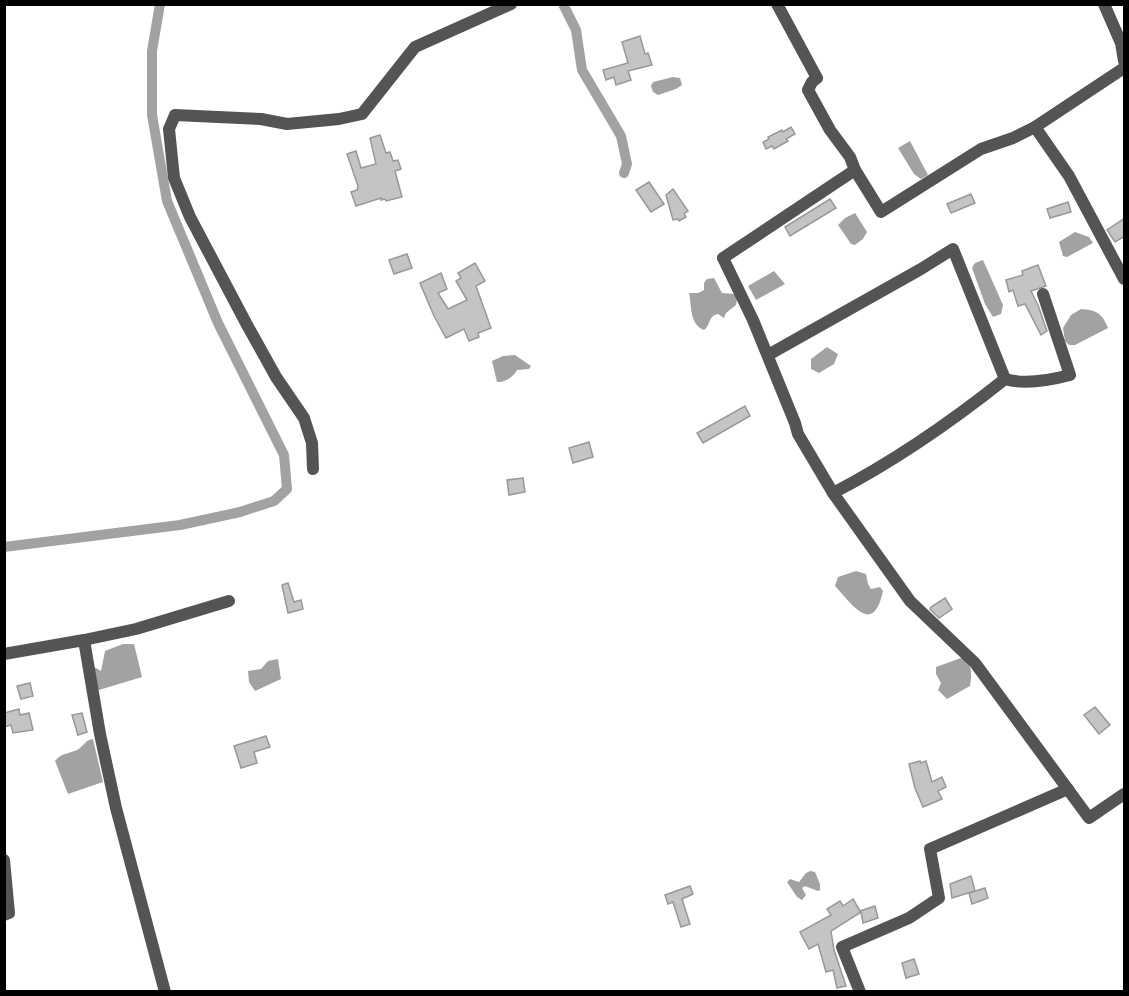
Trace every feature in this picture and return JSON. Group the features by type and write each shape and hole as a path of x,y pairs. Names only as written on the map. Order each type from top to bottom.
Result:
{"street":[{"path":"313,469 312,443 304,418 276,377 190,217 174,178 169,129 175,115 250,118 287,124 339,119 362,114 415,47 511,4"},
{"path":"777,4 817,78 808,90 881,212 981,149 1035,127 1125,68"},
{"path":"1104,4 1121,43 1125,62"},
{"path":"1035,127 1069,176 1125,279"},
{"path":"855,170 723,258 768,355 798,434 833,493 910,601 975,663 1089,818 1125,794"},
{"path":"768,355 953,249 1005,380"},
{"path":"833,493 948,424 1005,380 1053,379 1070,375 1043,294"},
{"path":"4,654 136,628 229,601"},
{"path":"84,640 100,734 116,808 165,992"},
{"path":"860,992 842,947 909,918 939,898 930,849 1068,789"},
{"path":"4,860 9,913 4,915"}],"shaded area":[{"path":"673,77 680,78 682,85 658,95 653,92 651,86 653,82"},
{"path":"910,141 928,175 921,179 914,174 898,148"},
{"path":"855,213 867,232 863,239 855,245 851,244 838,225"},
{"path":"1075,232 1089,237 1093,243 1067,257 1063,256 1059,242"},
{"path":"983,260 1003,305 1001,314 993,317 985,304 972,268 975,263"},
{"path":"774,271 785,284 756,300 748,286"},
{"path":"714,278 722,293 735,294 736,305 726,313 724,318 718,314 713,317 704,330 693,319 689,293 704,290 704,283 707,279"},
{"path":"1081,309 1098,313 1108,328 1075,345 1069,345 1065,341 1063,328 1071,315"},
{"path":"827,347 838,354 834,364 819,373 811,369 811,359"},
{"path":"515,355 531,366 529,369 517,370 509,379 497,382 492,361 503,356"},
{"path":"856,571 866,574 871,589 880,587 883,591 879,605 874,612 868,614 855,608 835,586 838,577"},
{"path":"123,644 134,644 142,677 99,690 96,687 91,665 101,671 105,651"},
{"path":"961,658 970,666 970,686 947,699 938,690 941,683 936,674 936,667"},
{"path":"278,659 281,679 255,691 249,682 248,671 261,669 268,661"},
{"path":"93,739 103,782 68,794 55,761 60,756 77,750"},
{"path":"810,871 815,872 820,890 805,886 802,888 806,895 802,900 797,897 787,882 790,879 799,882"}],"building":[{"path":"640,36 645,54 648,53 652,65 628,71 631,80 616,85 614,77 606,80 603,70 628,63 622,42"},
{"path":"791,127 795,134 786,139 788,141 774,149 772,146 766,149 763,142 769,139 768,137"},
{"path":"380,135 386,153 390,152 393,161 398,160 401,169 395,171 402,197 386,201 381,198 356,206 351,192 357,190 358,186 347,154 356,151 361,168 376,164 370,138"},
{"path":"649,182 664,204 651,212 636,190"},
{"path":"673,189 688,211 684,214 686,217 679,221 678,219 673,220 666,195"},
{"path":"971,194 975,203 951,213 947,204"},
{"path":"830,199 836,208 790,236 785,227"},
{"path":"1068,202 1071,212 1050,218 1047,209"},
{"path":"1125,218 1125,236 1115,242 1107,230"},
{"path":"407,254 412,268 394,274 389,260"},
{"path":"475,263 485,281 476,286 491,328 478,333 479,337 469,341 464,329 446,338 420,283 441,273 447,289 438,293 448,309 467,300 456,281 461,278 458,273"},
{"path":"1038,265 1046,286 1031,291 1047,331 1041,335 1025,304 1018,306 1013,290 1009,292 1006,280 1023,275 1022,271"},
{"path":"745,406 750,416 703,443 697,433"},
{"path":"589,442 593,457 573,463 569,448"},
{"path":"523,478 525,492 509,495 507,480"},
{"path":"288,583 294,602 301,600 303,609 288,613 282,585"},
{"path":"945,598 952,609 939,618 930,609"},
{"path":"30,683 33,696 21,699 17,686"},
{"path":"1095,707 1110,725 1099,734 1084,715"},
{"path":"19,709 20,715 29,713 33,730 13,733 11,725 4,727 4,713"},
{"path":"82,713 87,732 78,735 72,715"},
{"path":"266,736 270,747 254,752 257,763 241,768 234,746"},
{"path":"920,761 921,763 926,761 932,782 942,777 946,787 938,791 942,799 923,807 909,764"},
{"path":"971,876 975,891 952,898 950,884"},
{"path":"690,886 693,894 682,899 690,924 681,927 673,902 668,904 665,895"},
{"path":"985,888 988,898 972,904 969,893"},
{"path":"853,899 860,911 875,906 878,918 863,923 861,912 831,931 834,950 846,986 837,988 833,970 826,972 818,944 809,949 800,932 831,915 827,909 840,901 843,906"},
{"path":"914,959 919,974 906,978 902,963"}],"waterway":[{"path":"4,547 180,525 240,512 274,501 287,489 284,455 218,323 167,201 152,115 152,51 160,4"},
{"path":"563,4 576,30 582,70 621,136 627,164 624,173"}]}
